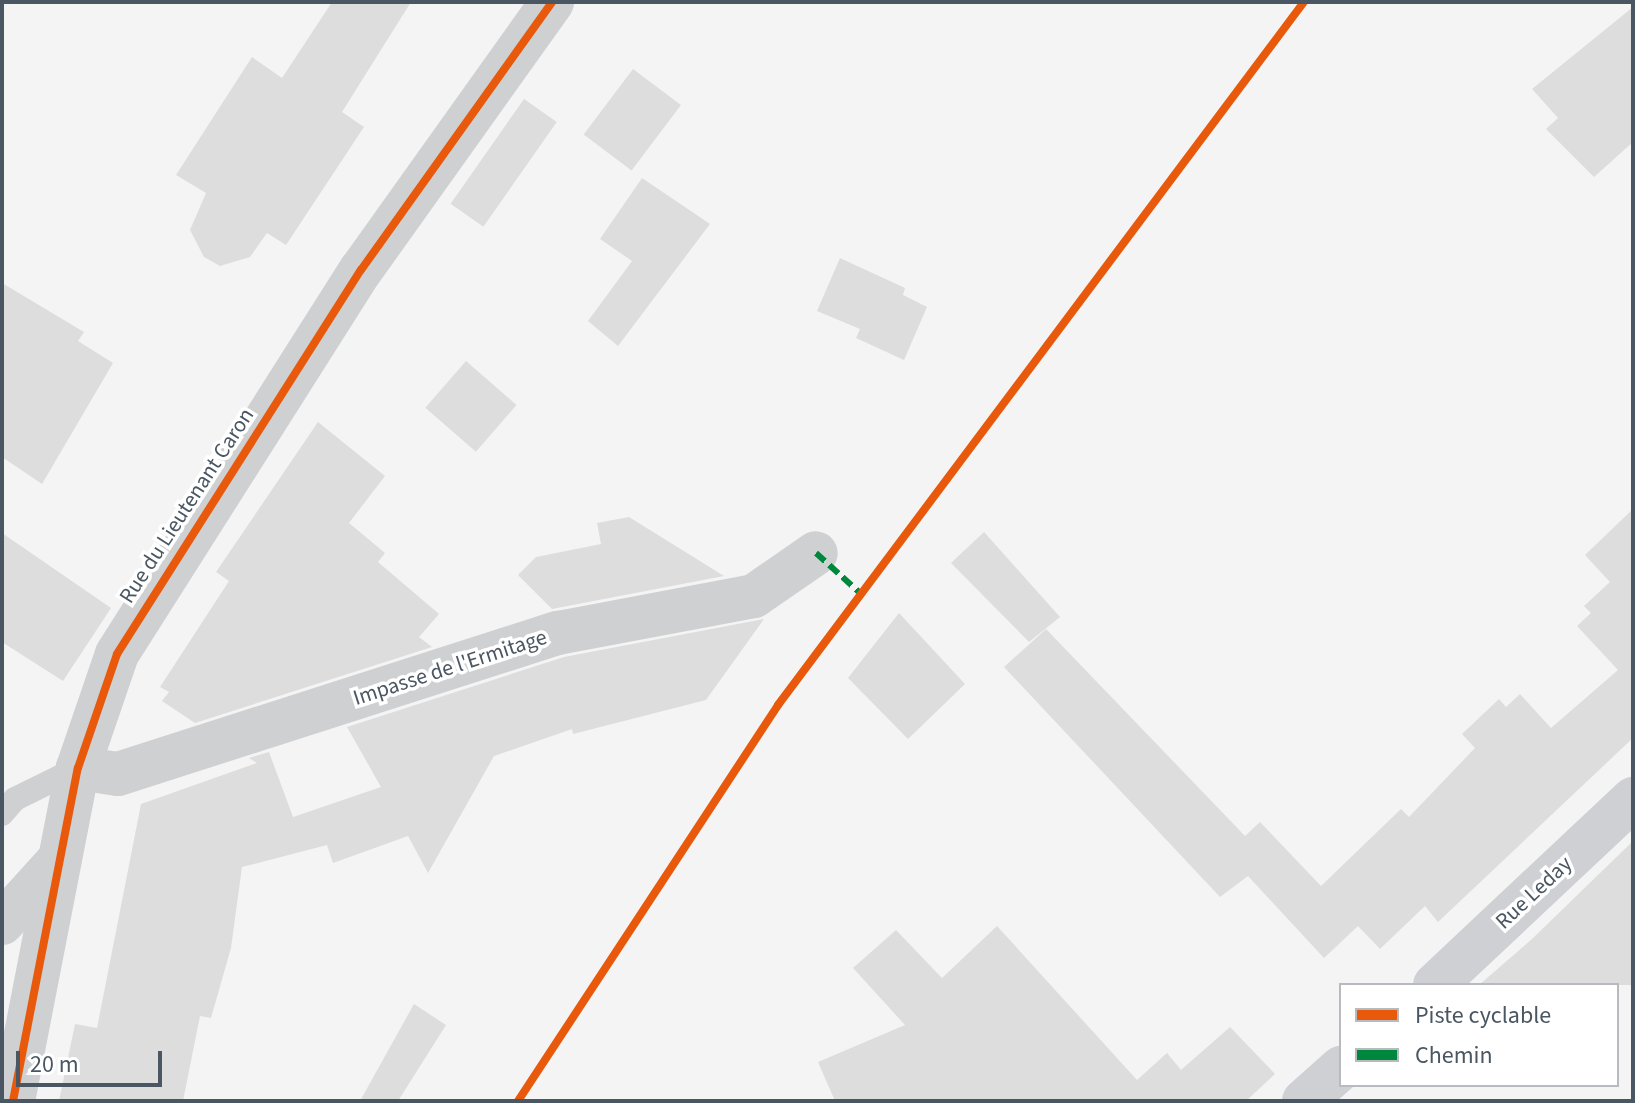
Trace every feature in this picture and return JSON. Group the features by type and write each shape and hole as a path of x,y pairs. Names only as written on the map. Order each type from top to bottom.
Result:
{"main road":[{"name":"Rue Leday","path":"1437,983 1633,799"},
{"path":"1304,1101 1339,1070"}],"street":[{"name":"Rue du Lieutenant Caron","path":"13,1101 14,1024 62,857 78,768 100,694 132,624 361,270 552,2"},
{"name":"Impasse de l'Ermitage","path":"78,768 118,774 558,633 754,596 816,553"},
{"path":"2,923 62,857"}],"lane":[{"path":"2,814 15,799 78,768"}],"building":[{"path":"332,2 411,2 342,112 364,127 286,245 267,233 250,257 220,266 204,257 190,230 206,193 176,175 252,57 282,78"},
{"path":"1633,7 1633,142 1594,177 1546,129 1558,118 1532,89"},
{"path":"633,69 681,105 632,171 584,134"},
{"path":"524,99 557,122 483,227 451,204"},
{"path":"642,178 710,224 618,346 588,321 632,261 600,239"},
{"path":"840,258 905,288 903,295 927,307 904,360 856,338 860,329 817,311"},
{"path":"2,283 84,332 78,341 113,363 42,484 2,457"},
{"path":"466,361 517,405 476,452 425,408"},
{"path":"318,422 385,476 349,523 385,553 378,562 439,614 419,637 432,647 195,723 162,701 169,692 160,687 229,581 216,572"},
{"path":"1633,509 1633,738 1438,922 1425,906 1380,949 1358,926 1324,958 1248,876 1220,897 1004,667 1046,629 1245,836 1260,822 1321,886 1401,809 1409,817 1475,748 1462,734 1499,699 1506,707 1520,694 1551,728 1618,670 1577,626 1591,613 1584,606 1610,582 1585,555"},
{"path":"629,517 724,576 552,609 518,575 536,557 601,544 597,523"},
{"path":"984,532 1060,617 1029,642 951,563"},
{"path":"2,533 111,608 63,681 2,642"},
{"path":"899,613 965,684 908,739 848,678"},
{"path":"764,619 706,700 573,734 572,729 494,756 428,873 408,836 333,863 327,845 242,867 231,948 211,1018 200,1016 183,1101 59,1101 75,1024 97,1028 141,804 257,763 249,758 269,752 293,817 381,787 347,727 564,657"},
{"path":"1633,841 1633,985 1481,983 1532,939"},
{"path":"997,926 1137,1080 1167,1053 1181,1070 1230,1027 1275,1074 1246,1101 835,1101 818,1062 905,1025 853,968 896,930 942,978"},
{"path":"414,1004 446,1025 398,1101 360,1101"}],"marked path":[{"path":"816,553 861,594"}],"cycle path":[{"path":"13,1101 78,768 117,654 361,270 552,2"},
{"path":"518,1101 778,705 1304,2"}]}
